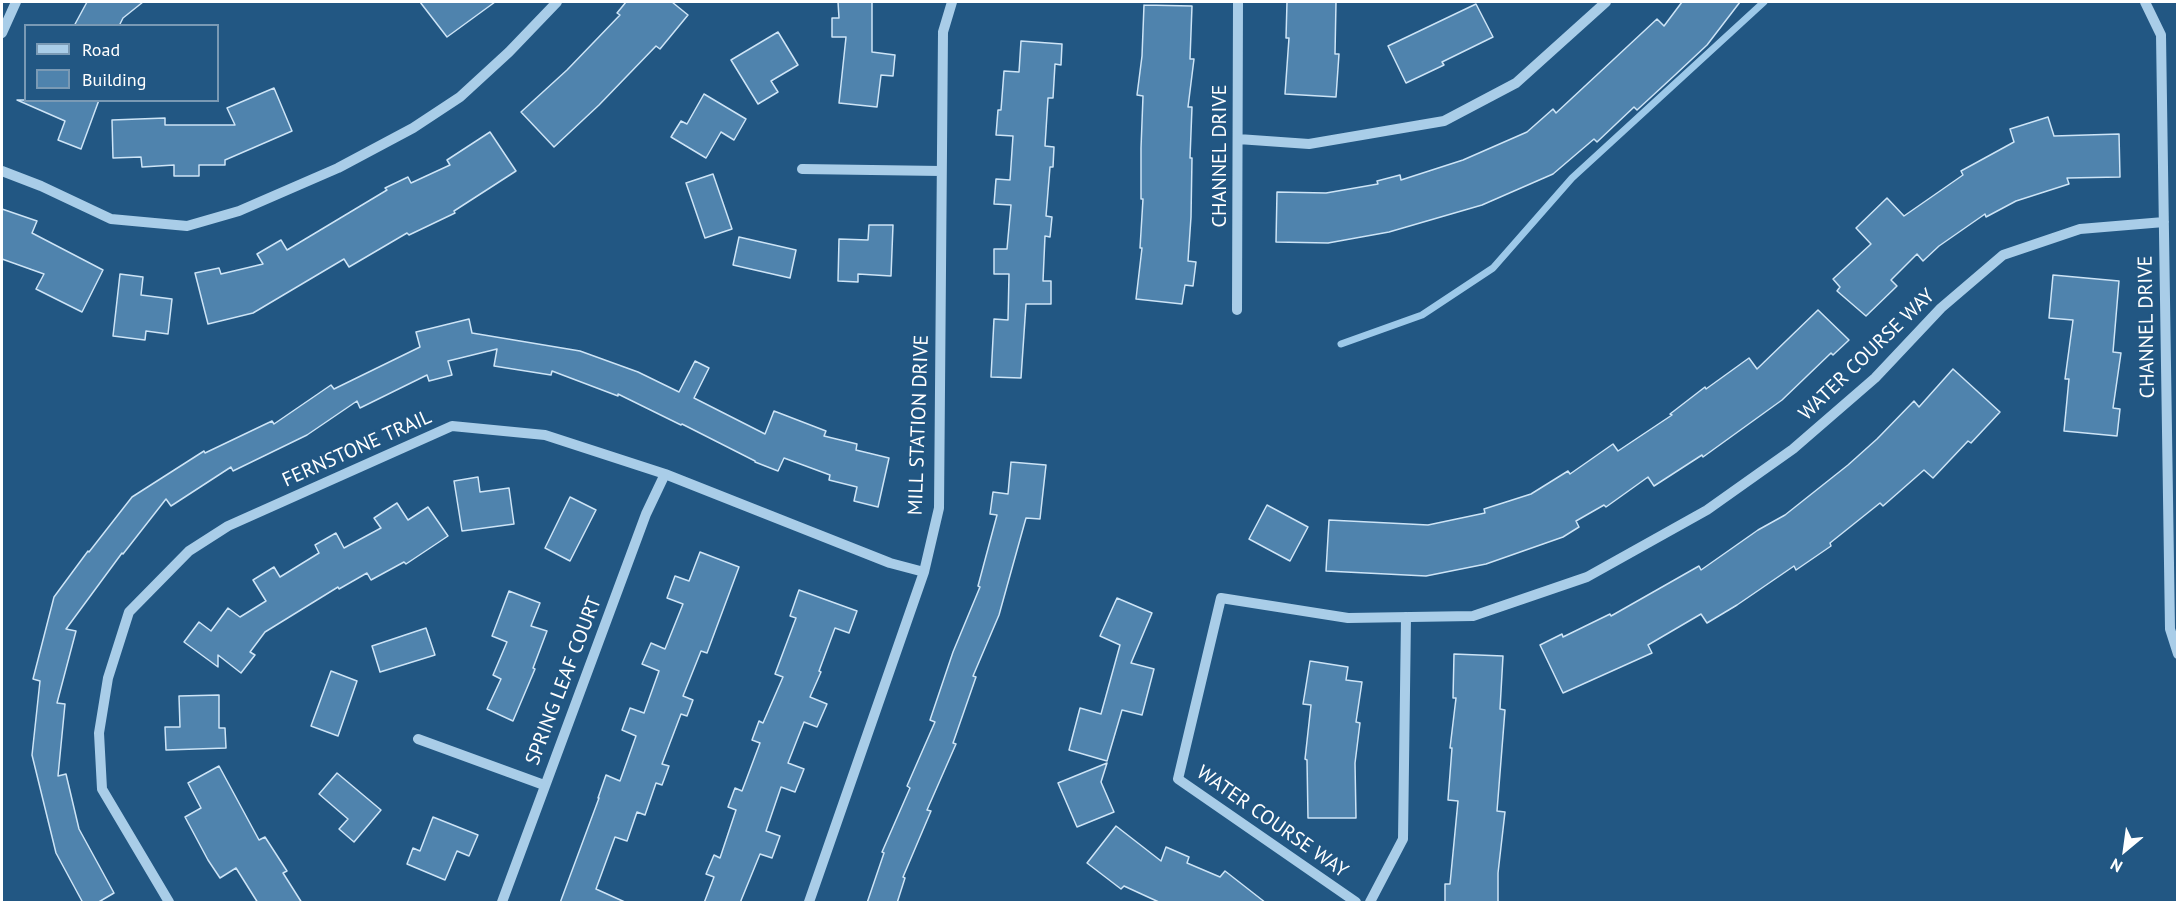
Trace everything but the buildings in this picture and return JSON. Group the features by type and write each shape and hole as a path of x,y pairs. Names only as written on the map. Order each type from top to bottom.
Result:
{"street":[{"path":"2,33 15,2"},
{"path":"2,171 41,186 111,219 187,226 228,214 338,168 413,128 460,97 509,52 557,2"},
{"name":"MILL STATION DRIVE","path":"809,903 924,572 939,508 943,32 952,2"},
{"name":"CHANNEL DRIVE","path":"1237,310 1238,2"},
{"path":"1238,139 1309,144 1444,121 1516,83 1606,2"},
{"name":"CHANNEL DRIVE","path":"2145,2 2161,35 2170,628 2178,654"},
{"path":"802,169 941,171"},
{"name":"WATER COURSE WAY","path":"1356,903 1178,779 1221,598 1348,618 1473,616 1587,577 1707,510 1793,449 1875,378 1941,308 2003,255 2080,229 2164,222"},
{"name":"FERNSTONE TRAIL","path":"169,903 102,789 99,733 108,678 129,612 189,551 228,526 452,426 545,435 665,474 891,563 924,572"},
{"name":"SPRING LEAF COURT","path":"502,903 646,514 665,474"},
{"path":"1370,903 1403,839 1406,617"},
{"path":"418,739 544,785"}],"waterway":[{"path":"1341,344 1422,315 1493,268 1572,178 1764,2"}]}
